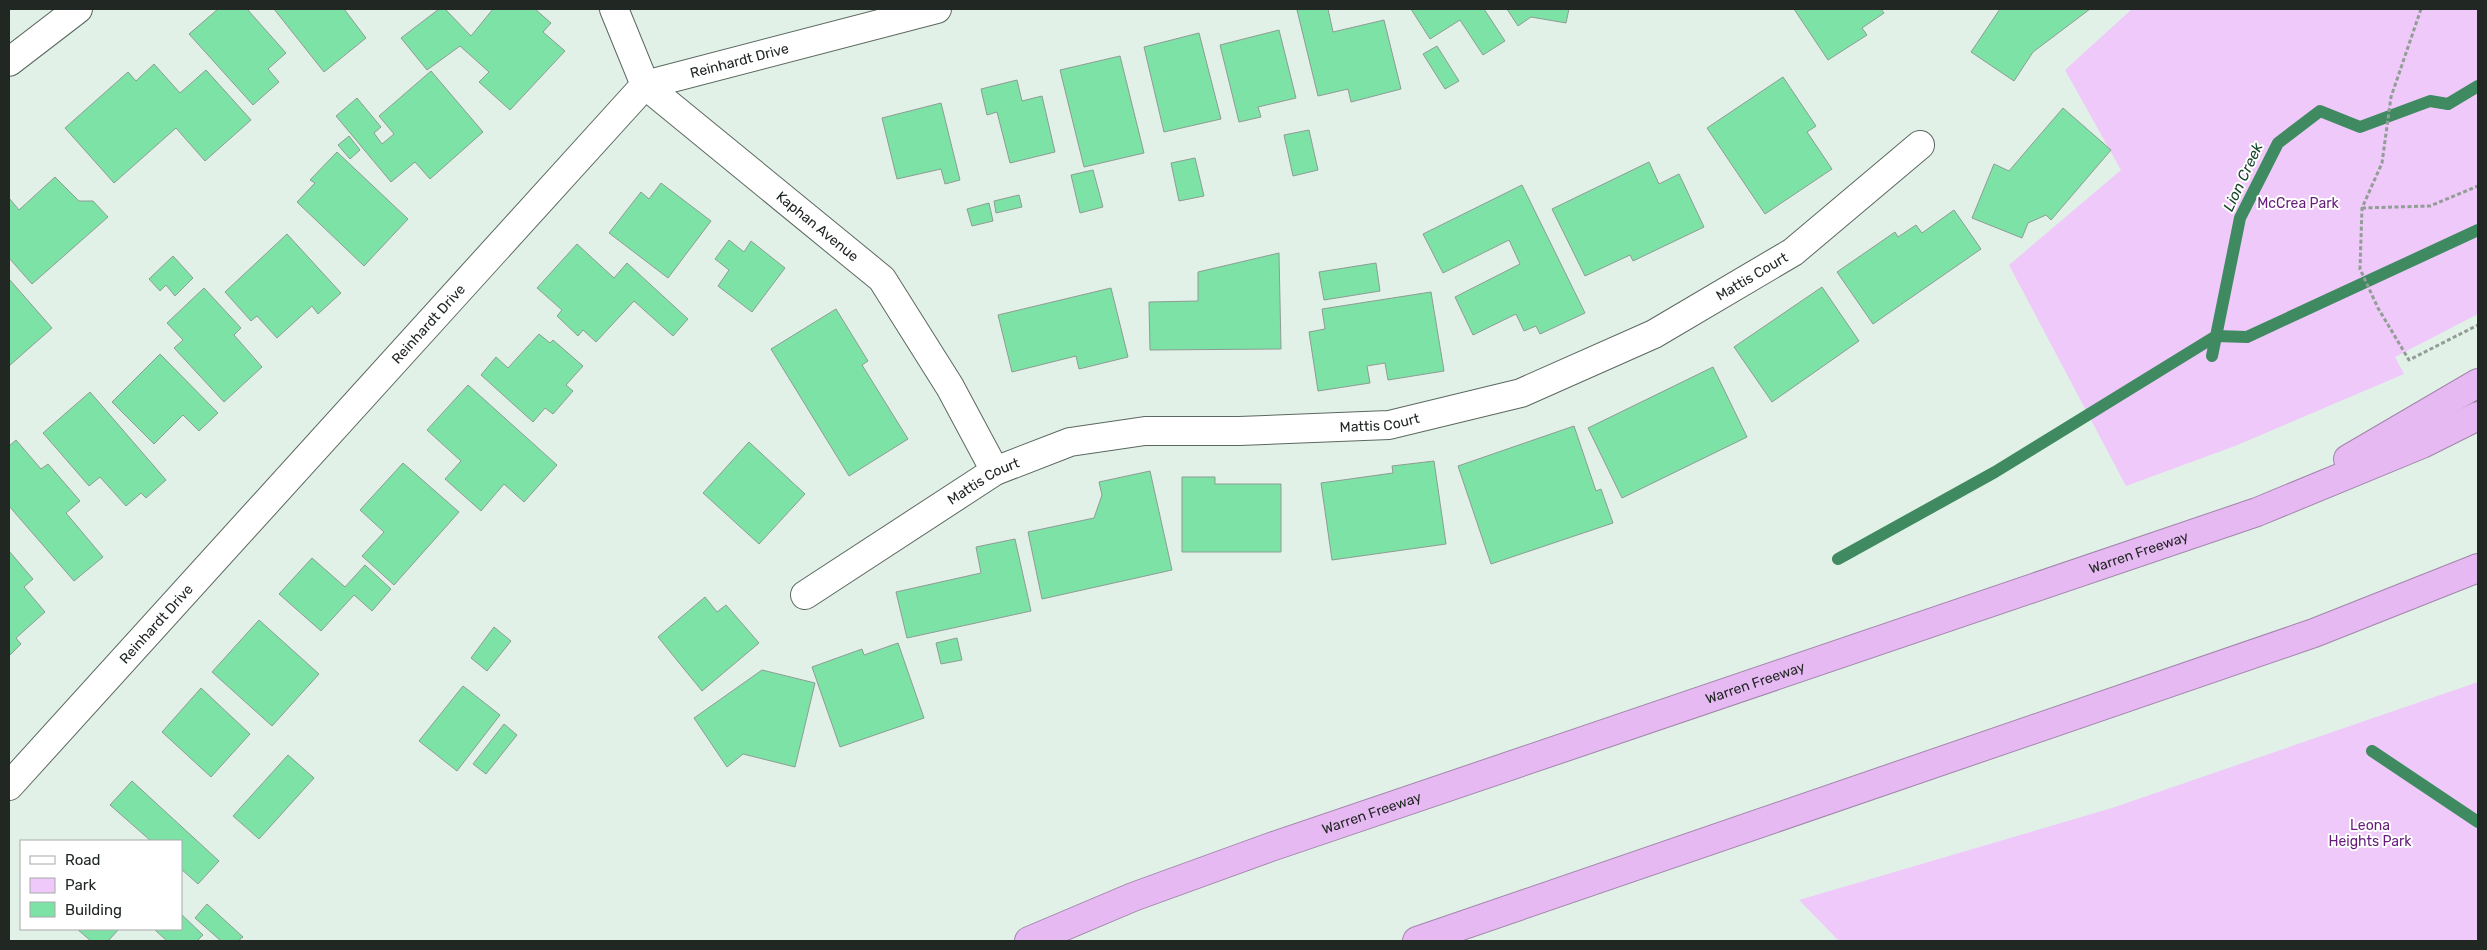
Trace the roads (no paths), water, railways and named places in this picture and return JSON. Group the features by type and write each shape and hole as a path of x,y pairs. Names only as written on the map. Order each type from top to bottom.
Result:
{"highway":[{"path":"2257,512 2478,383"},
{"name":"Warren Freeway","path":"1029,941 1133,897 1259,852 2257,512 2422,444 2478,416"},
{"path":"1417,941 2314,633 2478,568"}],"street":[{"path":"9,62 78,9"},
{"name":"Kaphan Avenue","path":"614,9 645,85 882,279 950,387 995,470"},
{"name":"Reinhardt Drive","path":"9,786 645,85 937,9"},
{"name":"Mattis Court","path":"805,595 995,470 1070,442 1136,432 1389,425 1521,393 1654,334 1793,252 1920,145"}],"waterway":[{"name":"Lion Creek","path":"2212,356 2240,218 2278,143 2320,111 2360,127 2430,101 2448,104 2478,86"},
{"path":"1838,559 1995,472 2216,336 2247,337 2478,230"},
{"path":"2372,751 2478,822"}],"park label":[{"name":"McCrea Park","path":"2298,203"},
{"name":"Leona Heights Park","path":"2370,834"}]}
